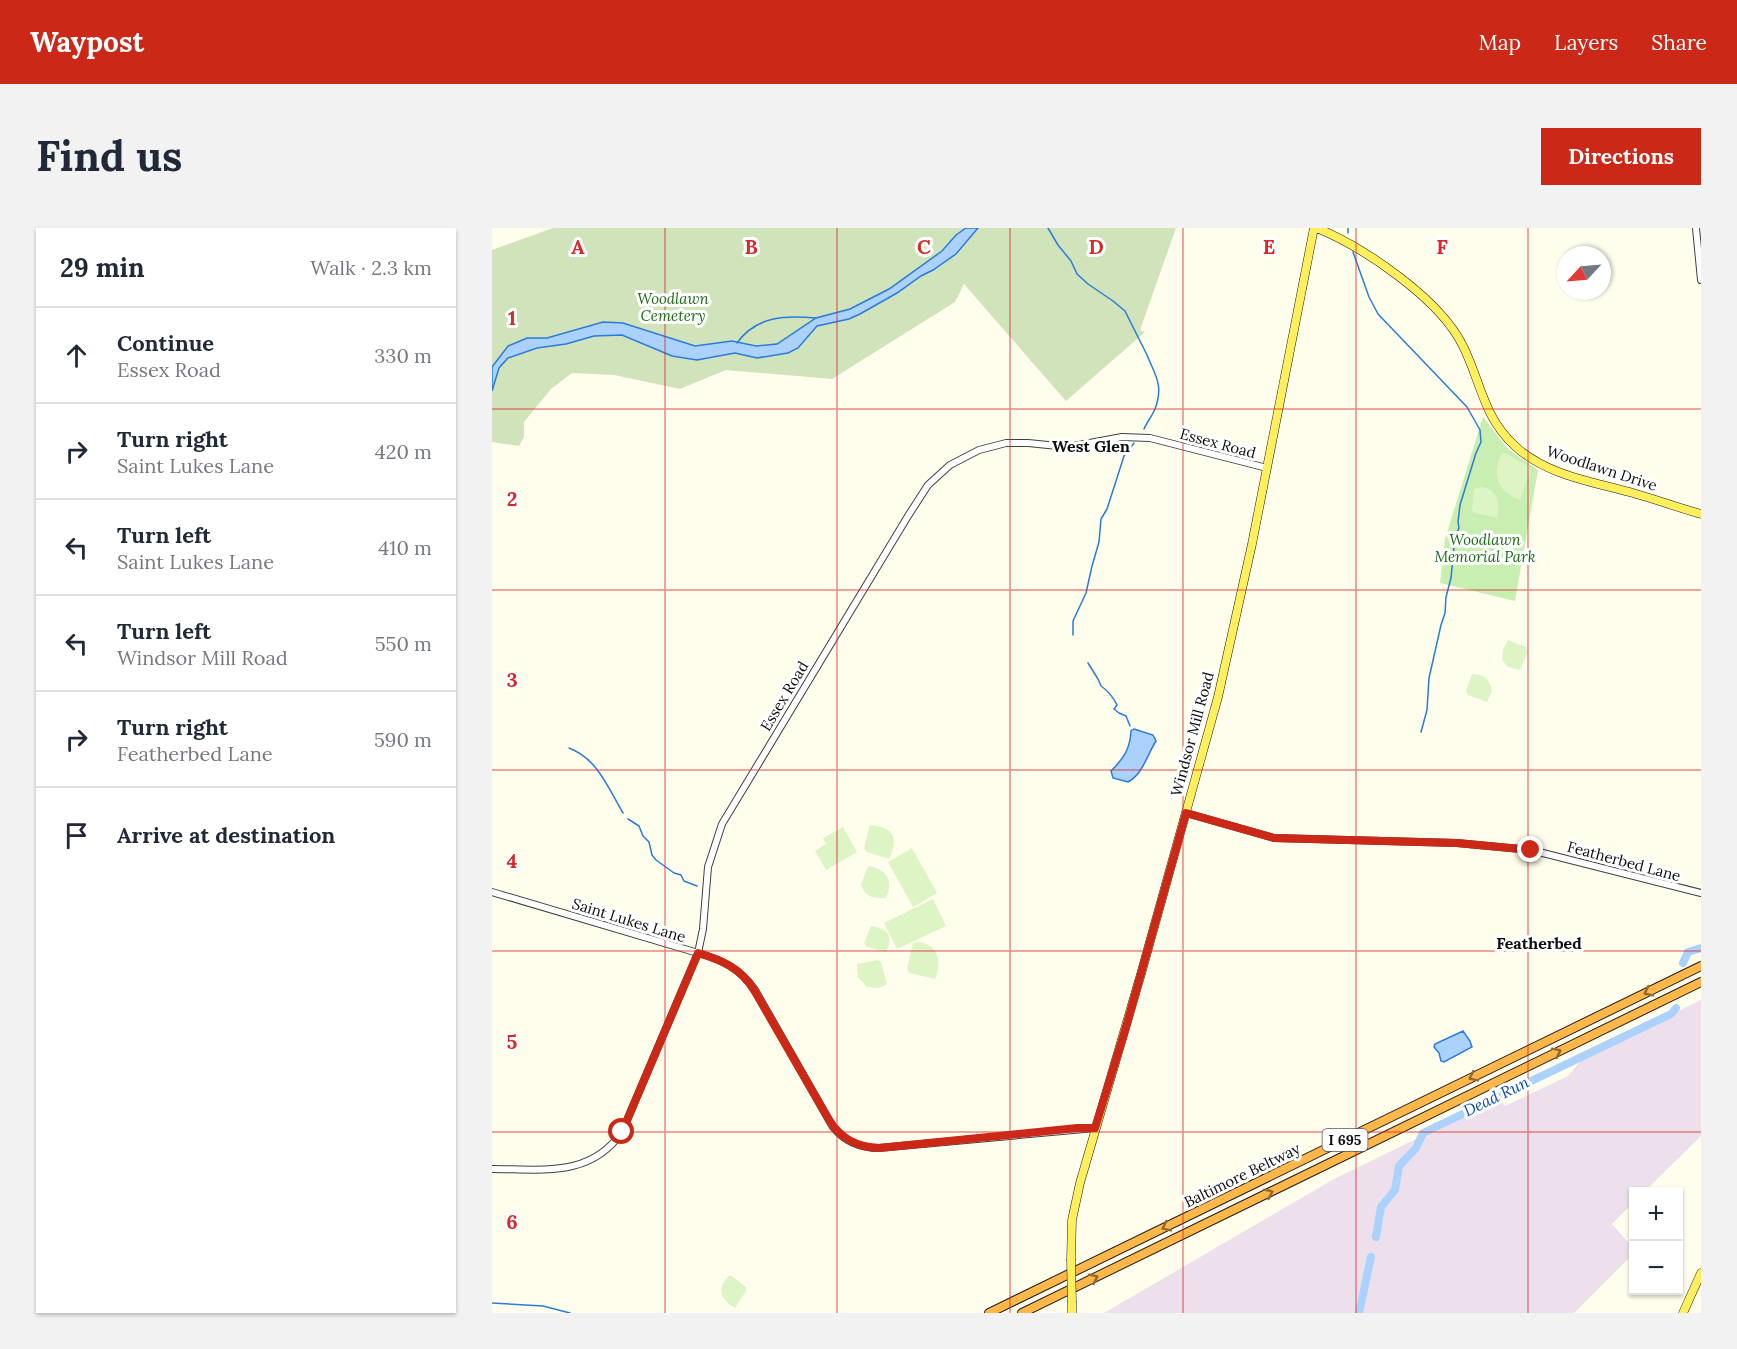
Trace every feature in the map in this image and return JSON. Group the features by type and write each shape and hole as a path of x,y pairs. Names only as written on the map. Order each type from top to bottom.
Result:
{"highway":[{"name":"Baltimore Beltway","path":"989,1313 1701,966"},
{"name":"Baltimore Beltway","path":"1022,1313 1701,982"}],"main road":[{"name":"Windsor Mill Road","path":"1072,1313 1071,1220 1218,697 1316,228"},
{"name":"Woodlawn Drive","path":"1316,228 1341,238 1368,254 1439,312 1462,344 1492,418 1506,436 1528,456 1556,471 1701,514"},
{"path":"1683,1313 1701,1273"}],"street":[{"path":"1696,228 1701,280"},
{"name":"Essex Road","path":"492,1169 566,1168 592,1160 610,1148 627,1122 698,953 703,929 707,873 722,824 908,516 928,485 942,471 966,455 991,446 1022,443 1068,447 1133,437 1161,440 1267,468"},
{"name":"Featherbed Lane","path":"1186,813 1274,838 1457,843 1531,850 1701,892"},
{"name":"Saint Lukes Lane","path":"492,892 719,959 743,975 754,990 829,1120 838,1133 852,1143 879,1148 1095,1128"}],"shaded area":[{"path":"1701,1000 1701,1136 1649,1187 1629,1187 1629,1207 1612,1224 1629,1243 1629,1258 1574,1313 1104,1313 1334,1179 1498,1099 1505,1106 1568,1076 1583,1058"}],"green space":[{"name":"Woodlawn Cemetery","path":"553,228 1176,228 1140,330 1145,332 1066,401 964,284 955,302 832,379 726,370 680,389 614,375 572,373 551,389 524,422 524,437 519,446 492,442 492,250"},
{"name":"Woodlawn Memorial Park","path":"1483,417 1508,449 1538,470 1515,601 1440,583 1445,539"},
{"path":"1503,452 1528,466 1530,471 1520,500 1506,492 1498,481 1497,468"},
{"path":"1488,488 1497,498 1497,518 1475,513 1472,510 1474,489"},
{"path":"1508,640 1526,647 1528,652 1520,670 1508,667 1502,660 1503,650"},
{"path":"1472,674 1483,676 1490,683 1492,691 1487,702 1468,695 1466,691"},
{"path":"870,825 884,828 892,835 894,845 889,859 867,852 864,848"},
{"path":"843,827 857,852 826,870 815,851 826,844 823,838"},
{"path":"912,848 937,893 913,907 888,862"},
{"path":"868,866 880,870 887,877 889,886 886,898 870,896 863,889 861,885"},
{"path":"933,899 946,926 897,949 884,923"},
{"path":"871,926 882,929 888,934 886,952 867,947 864,943"},
{"path":"919,942 931,947 937,955 938,966 935,979 909,973 907,969 913,943"},
{"path":"878,960 881,962 887,985 878,988 867,987 858,977 857,964"},
{"path":"730,1275 746,1287 746,1291 735,1308 723,1297 721,1289"}],"water":[{"path":"966,228 978,228 956,254 897,293 860,314 849,319 817,326 798,348 788,353 757,358 735,353 697,360 672,356 622,335 594,336 566,344 537,348 508,358 499,368 492,391 492,367 508,346 527,338 547,338 603,322 623,323 695,346 732,341 756,346 777,344 816,318 850,309 889,289 942,251 956,235"},
{"path":"1134,729 1153,735 1156,741 1141,769 1128,782 1113,778 1111,771 1126,753 1131,731"},
{"path":"1463,1031 1472,1047 1444,1062 1441,1061 1434,1047 1435,1044"}],"waterway":[{"path":"1048,228 1071,261 1077,274 1125,311 1147,355 1157,380 1159,393 1155,409 1144,429"},
{"path":"1348,228 1348,233"},
{"path":"1353,252 1369,297 1378,314 1467,407 1480,430 1481,442 1460,505 1459,528 1455,537 1445,613 1429,678 1427,710 1421,732"},
{"path":"737,343 753,327 762,322 783,317 816,318"},
{"path":"1073,635 1073,621 1086,593 1099,542 1101,519 1107,509 1124,456 1134,443"},
{"path":"1088,663 1101,686 1116,702 1114,709 1126,716 1130,726"},
{"path":"569,748 588,759 595,767 623,813"},
{"path":"628,819 639,826 656,860 674,873 681,875 684,881 697,886"},
{"name":"Dead Run","path":"1683,963 1688,952 1701,948"},
{"name":"Dead Run","path":"1376,1237 1381,1207 1395,1190 1399,1166 1416,1148 1423,1133 1671,1014 1676,1008"},
{"name":"Dead Run","path":"1359,1313 1371,1257"},
{"path":"492,1303 543,1306 570,1313"}],"district":[{"name":"West Glen","path":"1091,446"},
{"name":"Featherbed","path":"1539,943"}],"route":[{"path":"622,1132 698,953 719,959 737,970 750,983 829,1120 838,1133 852,1143 879,1148 1083,1127 1095,1128 1186,813 1274,838 1457,843 1531,850"}]}
